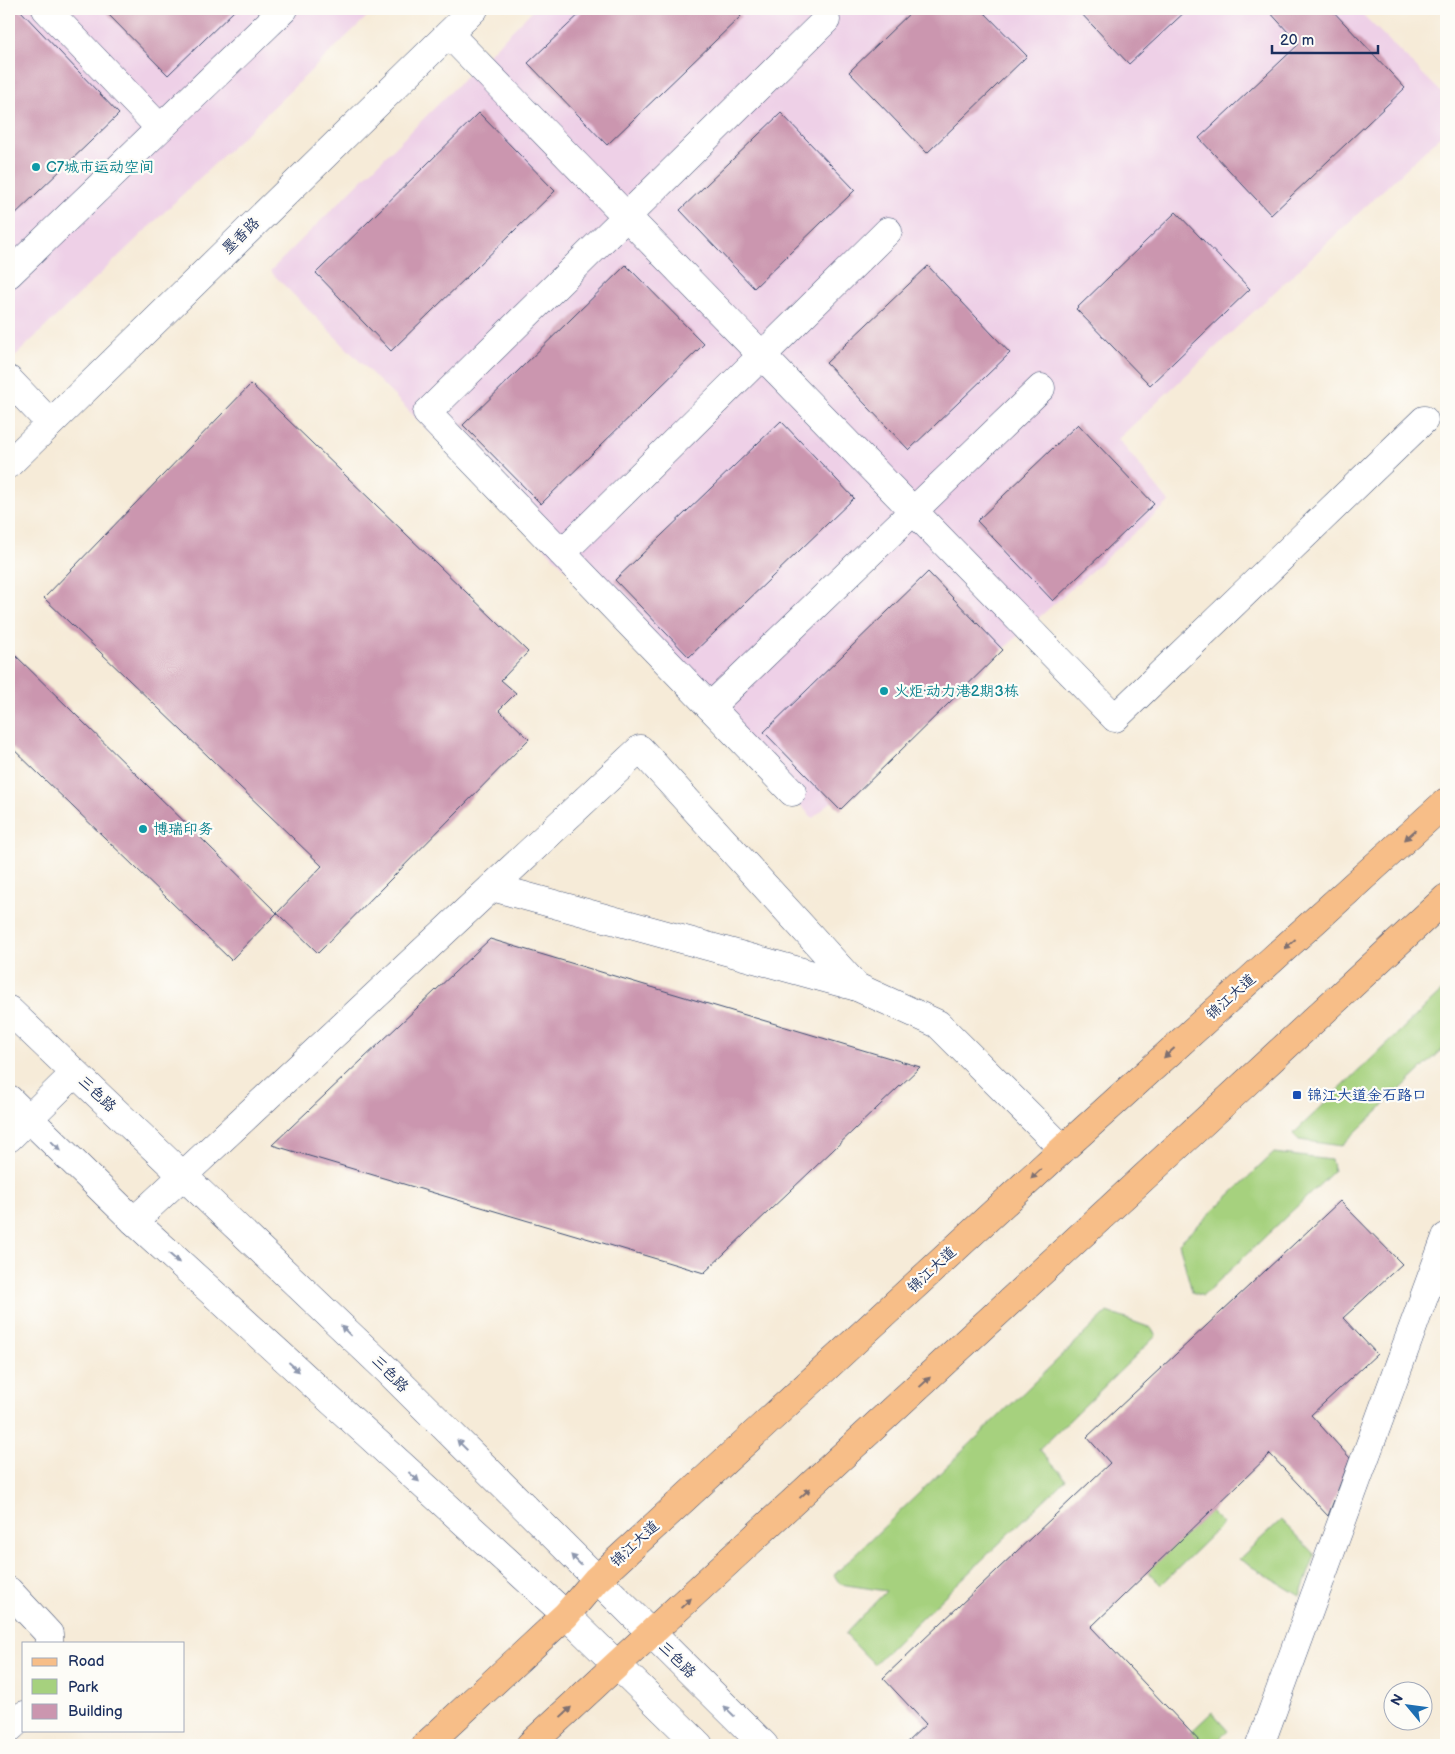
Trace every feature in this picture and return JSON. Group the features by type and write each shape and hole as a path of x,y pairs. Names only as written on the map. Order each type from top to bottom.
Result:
{"main road":[{"name":"锦江大道","path":"426,1745 566,1615 596,1580 1063,1149 1446,802"},
{"path":"530,1745 616,1665 652,1635 1446,898"}],"street":[{"path":"46,9 159,127"},
{"path":"9,274 159,127 284,9"},
{"name":"墨香路","path":"9,464 474,9"},
{"path":"792,792 427,413 826,20"},
{"path":"448,34 1115,718 1424,420"},
{"path":"562,553 761,354 888,231"},
{"path":"9,380 50,423"},
{"path":"710,707 1041,388"},
{"path":"134,1222 640,749 858,987"},
{"path":"492,887 858,987 938,1024 1063,1149"},
{"name":"三色路","path":"9,1010 379,1362 596,1580 764,1745"},
{"path":"9,1138 75,1073"},
{"path":"9,1099 134,1222 566,1615 699,1745"},
{"path":"1260,1745 1446,1237"},
{"path":"9,1591 48,1634 49,1642"},
{"path":"9,1729 22,1717"}],"shaded area":[{"path":"9,9 375,9 9,362"},
{"path":"534,9 1357,9 1446,97 1446,131 1118,439 1169,502 813,818 270,271"}],"green space":[{"path":"1446,987 1446,1046 1341,1146 1299,1140 1293,1134"},
{"path":"1274,1153 1331,1160 1334,1171 1203,1296 1192,1292 1179,1243"},
{"path":"1107,1312 1151,1328 1156,1336 1039,1450 1066,1479 874,1664 845,1634 886,1591 840,1584 834,1575"},
{"path":"1210,1511 1223,1524 1161,1585 1147,1571"},
{"path":"1281,1520 1315,1555 1300,1596 1239,1559"},
{"path":"1212,1712 1228,1730 1218,1740 1223,1745 1203,1745 1191,1732"}],"building":[{"name":"C7城市运动空间","path":"9,9 19,9 119,114 9,220"},
{"path":"103,9 236,9 168,75"},
{"path":"585,9 734,9 741,16 607,145 528,63"},
{"path":"914,9 981,9 1027,56 927,153 849,72"},
{"path":"1077,9 1188,9 1129,64"},
{"path":"1267,9 1331,9 1405,88 1271,215 1199,138 1299,44"},
{"path":"479,113 555,191 391,351 316,273"},
{"path":"781,113 855,190 754,288 680,210"},
{"path":"1176,212 1250,289 1150,385 1076,309"},
{"path":"626,265 704,344 541,504 463,425"},
{"path":"928,266 1010,353 909,450 826,363"},
{"path":"251,384 528,652 501,680 516,693 499,710 529,739 318,953 277,913 322,866 44,598"},
{"path":"781,421 854,498 689,657 615,580"},
{"path":"1078,424 1154,504 1053,601 977,521"},
{"name":"火炬·动力港2期3栋","path":"928,572 1003,650 840,810 764,732"},
{"name":"博瑞印务","path":"9,649 277,913 231,960 9,745"},
{"path":"490,939 920,1067 704,1273 272,1145"},
{"path":"1340,1201 1402,1264 1343,1318 1377,1354 1311,1415 1350,1458 1328,1516 1270,1454 1091,1627 1203,1745 904,1745 926,1724 883,1678 1110,1463 1087,1437"}],"place":[{"name":"C7城市运动空间","path":"36,167"},
{"name":"火炬·动力港2期3栋","path":"884,691"},
{"name":"博瑞印务","path":"143,829"},
{"name":"锦江大道金石路口","path":"1297,1095"}]}
